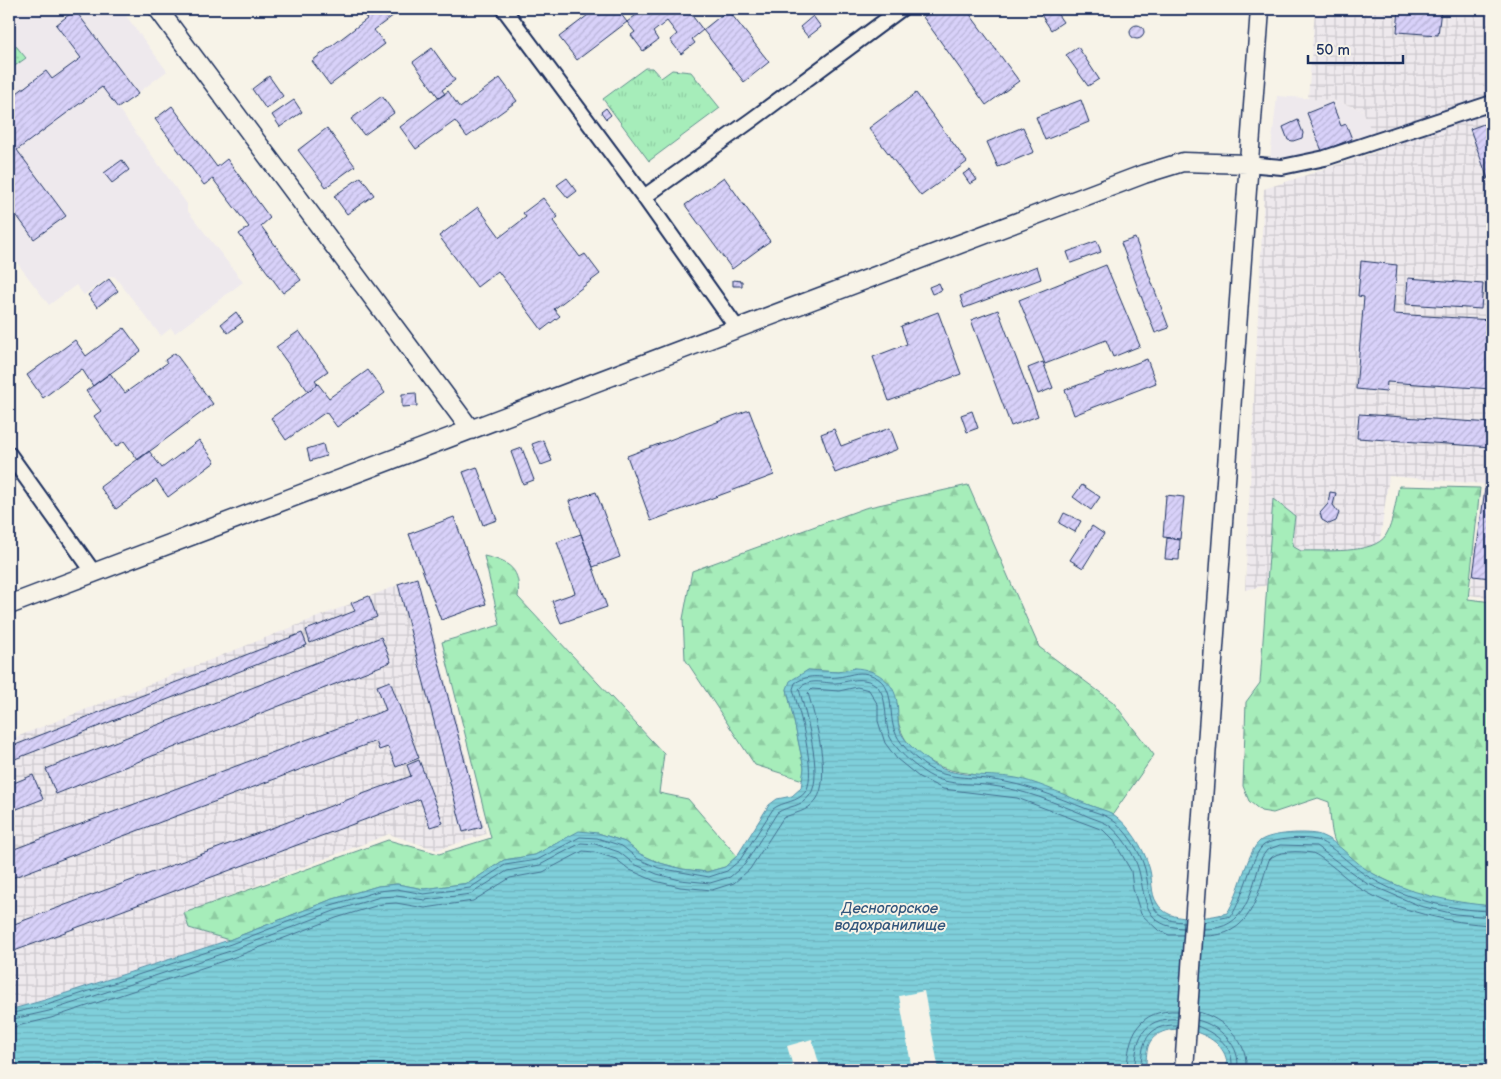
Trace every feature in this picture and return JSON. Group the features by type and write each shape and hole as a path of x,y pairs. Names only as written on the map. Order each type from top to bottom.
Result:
{"street":[{"path":"158,9 471,430"},
{"path":"504,9 644,197 737,328"},
{"path":"644,197 901,9"},
{"path":"1184,1070 1235,371 1247,164 1260,9"},
{"path":"9,605 1144,174 1183,162 1282,167 1325,158 1492,104"},
{"path":"9,454 94,572"}],"shaded area":[{"path":"9,9 121,9 167,71 118,108 187,204 187,210 243,282 175,333 171,328 161,336 115,277 111,276 84,295 76,285 49,305 9,252"},
{"path":"1315,9 1492,9 1492,598 1470,595 1484,484 1389,476 1377,561 1245,590 1264,189 1379,151 1363,110 1333,100 1308,99"},
{"path":"1277,96 1333,100 1363,110 1374,135 1320,156 1270,158"},
{"path":"418,577 486,834 437,850 389,834 184,913 189,928 229,940 9,1010 9,740"}],"green space":[{"path":"16,46 26,58 9,70 9,51"},
{"path":"645,68 652,68 661,78 672,70 691,72 720,108 649,161 603,99"},
{"path":"968,485 1039,647 1113,702 1154,755 1113,814 1089,805 953,771 927,760 916,752 901,731 897,703 855,668 838,672 808,670 787,689 804,768 803,780 755,765 685,659 683,619 692,571 865,508"},
{"path":"1399,486 1480,488 1468,599 1492,602 1492,721 1487,778 1492,779 1492,906 1449,902 1424,896 1389,882 1350,860 1341,852 1334,840 1329,802 1318,798 1273,813 1261,811 1249,801 1243,786 1246,702 1260,683 1273,499 1295,516 1292,539 1294,547 1301,551 1360,549 1371,546 1386,535"},
{"path":"484,556 501,561 512,568 518,580 518,597 664,754 659,793 688,799 737,856 725,867 707,872 682,869 660,863 640,854 625,842 598,833 563,840 535,855 504,860 469,883 424,889 397,884 378,886 330,900 229,940 189,928 184,913 388,840 439,854 491,838 442,642 500,625"}],"water":[{"name":"Десногорское водохранилище","path":"855,668 877,674 888,683 895,695 901,733 916,751 937,767 972,775 1021,779 1047,787 1113,814 1125,824 1140,845 1147,860 1155,899 1163,910 1170,915 1199,918 1227,913 1255,846 1265,838 1298,833 1320,835 1327,838 1365,869 1415,892 1461,902 1492,906 1492,1070 1226,1070 1226,1058 1220,1047 1210,1038 1182,1029 1169,1030 1157,1035 1149,1044 1146,1070 9,1070 9,1010 229,940 330,900 378,886 397,884 424,889 469,883 504,860 535,855 579,831 598,833 625,842 640,854 660,863 682,869 707,872 725,867 737,856 769,805 777,799 792,796 801,788 804,768 787,689 790,681 808,670 838,672"}],"pier":[{"path":"924,991 939,1070 912,1070 899,996"},
{"path":"812,1039 821,1070 794,1070 787,1046"}],"building":[{"path":"359,9 402,9 374,30 385,44 330,85 312,61 367,19"},
{"path":"596,9 617,9 627,22 577,60 559,37"},
{"path":"644,9 687,9 703,30 692,39 695,43 681,54 670,40 677,34 667,21 653,32 658,40 643,51 631,35 635,32 627,22"},
{"path":"935,9 966,9 1019,81 986,105 923,17"},
{"path":"1054,9 1063,22 1051,30 1038,10"},
{"path":"1399,9 1441,9 1438,35 1397,32"},
{"path":"75,10 138,94 118,108 102,87 17,150 66,216 34,239 9,205 9,99 46,71 52,79 81,58 56,25"},
{"path":"728,10 769,62 744,82 703,30"},
{"path":"813,16 821,27 808,37 800,27"},
{"path":"1134,25 1140,25 1144,32 1140,39 1134,39 1130,35 1130,29"},
{"path":"1078,47 1099,79 1088,86 1066,55"},
{"path":"432,48 455,80 442,90 445,94 439,98 413,62"},
{"path":"269,76 283,96 266,109 252,89"},
{"path":"500,78 517,101 467,137 455,121 416,149 400,127 448,91 460,108"},
{"path":"916,93 967,162 921,196 869,128"},
{"path":"382,96 394,113 364,135 351,119"},
{"path":"294,100 302,112 280,127 272,115"},
{"path":"1081,100 1089,122 1045,140 1036,117"},
{"path":"1332,103 1341,126 1346,124 1352,139 1322,151 1307,113"},
{"path":"172,106 217,167 227,159 270,218 261,226 301,280 283,293 239,234 249,227 213,179 204,185 155,119"},
{"path":"606,108 611,115 606,119 601,112"},
{"path":"1298,120 1303,133 1302,138 1293,141 1288,140 1283,127"},
{"path":"1492,121 1492,135 1486,137 1492,155 1492,177 1488,179 1470,129"},
{"path":"1023,127 1034,152 998,167 987,142"},
{"path":"327,128 355,166 326,187 298,150"},
{"path":"122,160 129,170 112,183 104,173"},
{"path":"970,170 977,180 970,184 963,174"},
{"path":"361,177 374,195 347,214 334,196"},
{"path":"724,177 770,241 732,269 685,205"},
{"path":"567,178 577,191 568,198 557,185"},
{"path":"543,198 558,217 553,221 580,257 585,254 600,274 554,309 560,316 542,330 498,271 477,287 439,236 478,207 500,237 526,217 523,213"},
{"path":"1135,238 1169,328 1155,333 1121,243"},
{"path":"1097,241 1101,252 1071,263 1067,252"},
{"path":"1361,261 1397,265 1393,314 1492,320 1492,389 1387,382 1386,392 1356,389 1364,297 1358,296"},
{"path":"1106,265 1140,346 1113,357 1106,340 1045,364 1019,300"},
{"path":"1037,266 1041,279 964,308 960,296"},
{"path":"1408,278 1483,284 1481,309 1406,304"},
{"path":"109,279 118,291 97,307 88,295"},
{"path":"733,280 742,281 742,286 733,286"},
{"path":"939,283 942,290 932,294 929,287"},
{"path":"998,310 1038,416 1011,426 971,320"},
{"path":"236,312 243,322 228,333 221,324"},
{"path":"938,312 961,374 889,401 873,357 907,344 901,326"},
{"path":"124,328 141,351 93,386 82,369 43,398 27,375 75,340 86,356"},
{"path":"299,331 328,371 315,380 318,384 308,391 276,347"},
{"path":"175,353 213,404 138,460 124,441 116,447 94,416 101,411 86,391 110,373 125,393 167,363 165,360"},
{"path":"1147,359 1156,383 1074,415 1065,390"},
{"path":"1043,362 1053,388 1038,394 1028,368"},
{"path":"368,370 385,393 337,427 326,412 286,440 271,418 318,384 329,398"},
{"path":"416,393 417,406 402,407 402,394"},
{"path":"749,410 774,475 651,521 627,456"},
{"path":"972,411 978,428 967,432 961,415"},
{"path":"1359,414 1492,423 1492,447 1357,438"},
{"path":"890,428 898,449 835,473 821,434 834,429 841,446"},
{"path":"199,440 215,462 168,497 156,480 116,509 100,487 149,451 162,468"},
{"path":"543,440 552,461 541,465 532,444"},
{"path":"323,444 326,456 310,461 307,449"},
{"path":"522,448 534,480 523,484 511,452"},
{"path":"477,467 497,520 483,525 463,472"},
{"path":"1082,485 1100,497 1091,510 1073,497"},
{"path":"1485,489 1492,490 1491,578 1473,576"},
{"path":"596,492 620,557 593,567 569,501"},
{"path":"1330,492 1336,493 1333,505 1339,513 1336,521 1329,524 1322,520 1320,513 1328,504"},
{"path":"1166,495 1184,497 1180,539 1163,537"},
{"path":"1064,513 1081,521 1075,532 1059,523"},
{"path":"454,517 486,604 441,620 409,534"},
{"path":"1092,526 1104,534 1083,568 1070,560"},
{"path":"581,534 607,607 561,623 552,601 575,593 557,542"},
{"path":"1167,538 1180,540 1179,560 1165,559"},
{"path":"417,578 482,827 463,832 398,584"},
{"path":"369,596 377,617 310,643 306,630 355,611 351,603"},
{"path":"302,633 307,645 15,759 10,747"},
{"path":"381,637 391,662 56,794 46,769"},
{"path":"390,681 419,758 396,767 388,747 379,750 376,741 9,879 9,851 386,710 377,686"},
{"path":"419,760 443,823 430,827 420,799 9,953 9,926 411,776 407,765"},
{"path":"33,775 43,799 9,812 9,785"}]}
